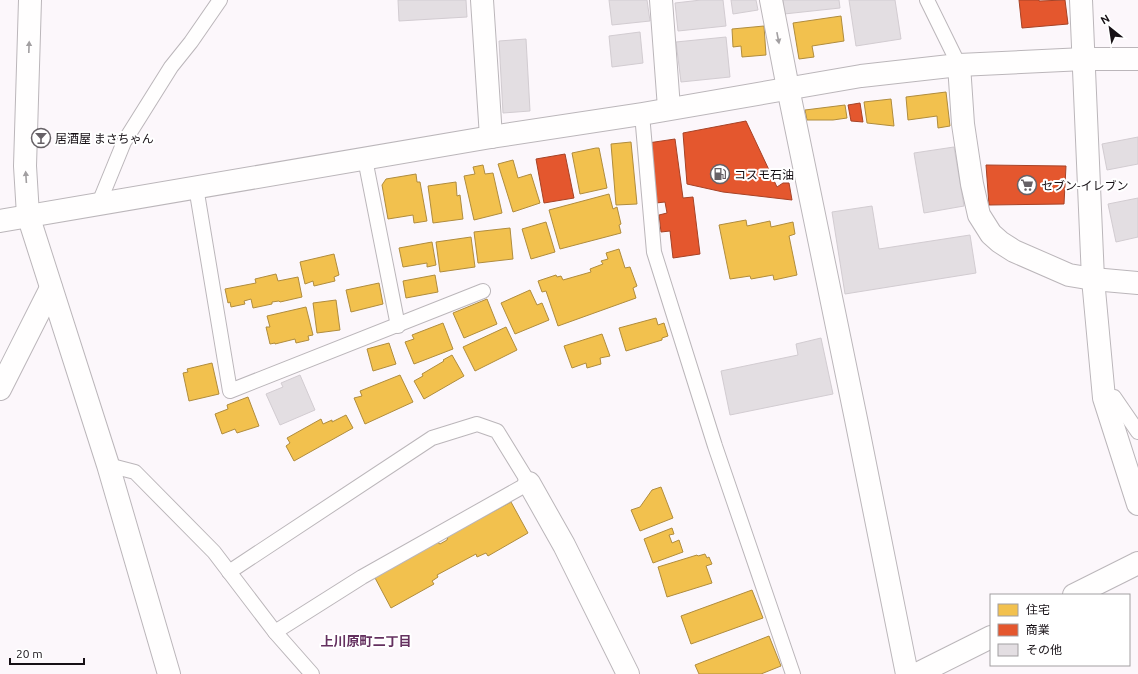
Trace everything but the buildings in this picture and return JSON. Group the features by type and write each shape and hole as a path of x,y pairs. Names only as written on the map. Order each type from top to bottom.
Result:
{"street":[{"path":"30,0 25,166 28,216 108,465 169,674"},
{"path":"482,0 490,138"},
{"path":"661,0 669,108"},
{"path":"771,0 907,674"},
{"path":"1081,0 1094,279 1104,398 1138,504"},
{"path":"0,220 642,114 669,108 861,76 959,65 1084,59 1138,59"},
{"path":"959,65 963,124 972,184 979,215 992,234 1000,242 1014,251 1069,275 1138,283"},
{"path":"0,389 51,288"},
{"path":"529,483 564,545 628,674"},
{"path":"1076,594 1138,563"},
{"path":"917,674 990,638"}],"lane":[{"path":"99,203 124,142 171,67 191,42 220,0"},
{"path":"927,0 959,65"},
{"path":"642,114 654,252 715,446 794,674"},
{"path":"365,159 398,326"},
{"path":"196,187 230,391 484,291"},
{"path":"1104,398 1114,397 1138,432"},
{"path":"229,572 432,438 477,424 497,431 529,483 362,577 275,632"},
{"path":"108,465 135,472 214,552 275,632 312,674"}],"place":[{"name":"居酒屋 まさちゃん","path":"41,138"},
{"name":"コスモ石油","path":"720,174"},
{"name":"セブン-イレブン","path":"1027,185"}],"district":[{"name":"上川原町二丁目","path":"366,641"}]}
